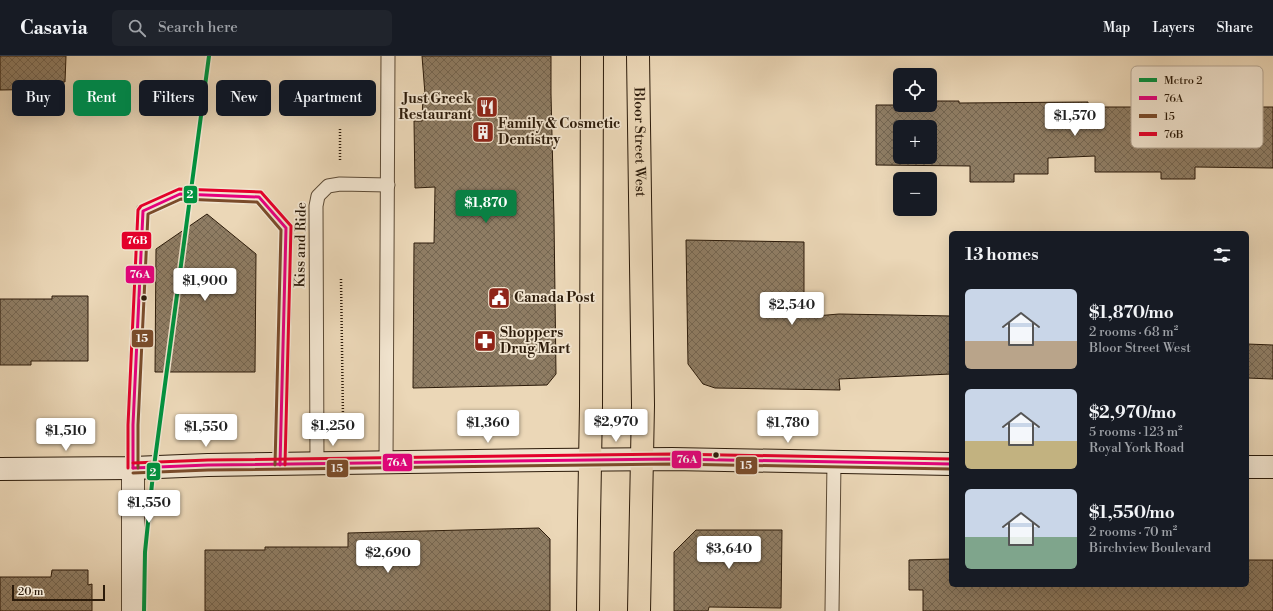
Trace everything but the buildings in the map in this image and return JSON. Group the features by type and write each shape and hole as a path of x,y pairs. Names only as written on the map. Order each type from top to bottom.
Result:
{"main road":[{"path":"588,611 591,398 592,56"},
{"name":"Bloor Street West","path":"638,56 643,406 639,611"},
{"path":"0,469 590,460 949,464"},
{"path":"1249,467 1273,467"},
{"path":"133,468 133,611"}],"lane":[{"path":"386,463 388,56"},
{"name":"Kiss and Ride","path":"317,464 316,206 318,196 328,186 340,184 388,185"},
{"path":"133,468 133,425 143,211 180,194 259,198 286,228 280,465"},
{"path":"832,611 834,462"}],"metro line":[{"name":"2","path":"144,611 145,552 153,474 209,56"}],"transit line":[{"name":"76B","path":"128,468 128,425 138,210 141,206 179,189 261,192 291,226 285,465"},
{"name":"76A","path":"133,468 133,425 143,211 180,194 259,197 286,228 280,465"},
{"name":"15","path":"138,468 138,425 148,214 181,199 257,202 281,230 275,465"},
{"name":"76B","path":"133,463 208,460 672,454 949,459"},
{"name":"76A","path":"133,468 208,465 672,459 949,464"},
{"name":"15","path":"133,473 208,470 672,464 949,469"}],"place":[{"name":"Just Greek Restaurant","path":"487,107"},
{"name":"Family & Cosmetic Dentistry","path":"483,132"},
{"name":"Canada Post","path":"499,298"},
{"name":"Shoppers Drug Mart","path":"485,341"}]}
